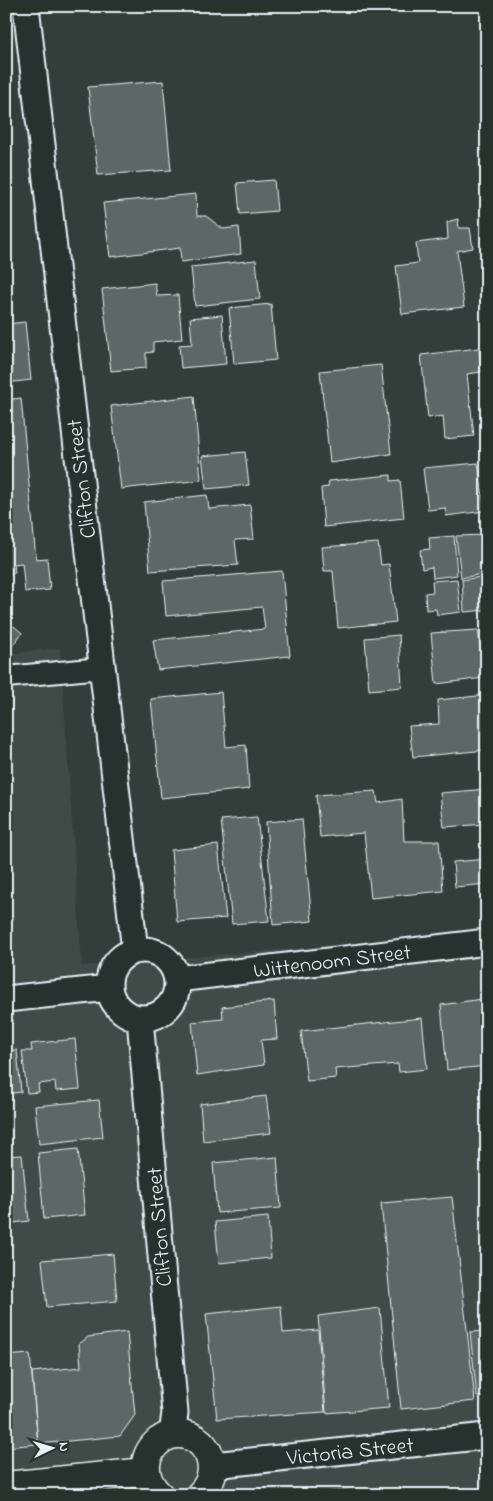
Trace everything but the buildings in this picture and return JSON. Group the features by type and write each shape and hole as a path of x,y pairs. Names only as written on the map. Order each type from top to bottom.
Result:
{"main road":[{"path":"6,1486 152,1483 146,1462 155,1444 163,1438 172,1435 183,1435 194,1438 203,1444 210,1454 213,1465 212,1476 208,1486 200,1495"}],"street":[{"name":"Clifton Street","path":"26,6 135,951"},
{"path":"6,677 102,668"},
{"name":"Wittenoom Street","path":"177,978 487,942"},
{"path":"141,949 152,950 162,955 170,962 176,972 176,994 171,1005 162,1013 152,1018 140,1019 129,1016 119,1009 112,999 109,988 109,977 113,966 121,958 135,951 141,949"},
{"path":"6,999 109,988"},
{"name":"Clifton Street","path":"140,1019 175,1413 172,1435"},
{"name":"Victoria Street","path":"213,1465 487,1436"}],"shaded area":[{"path":"60,648 82,966 487,933 487,1495 6,1495 6,654"}]}
